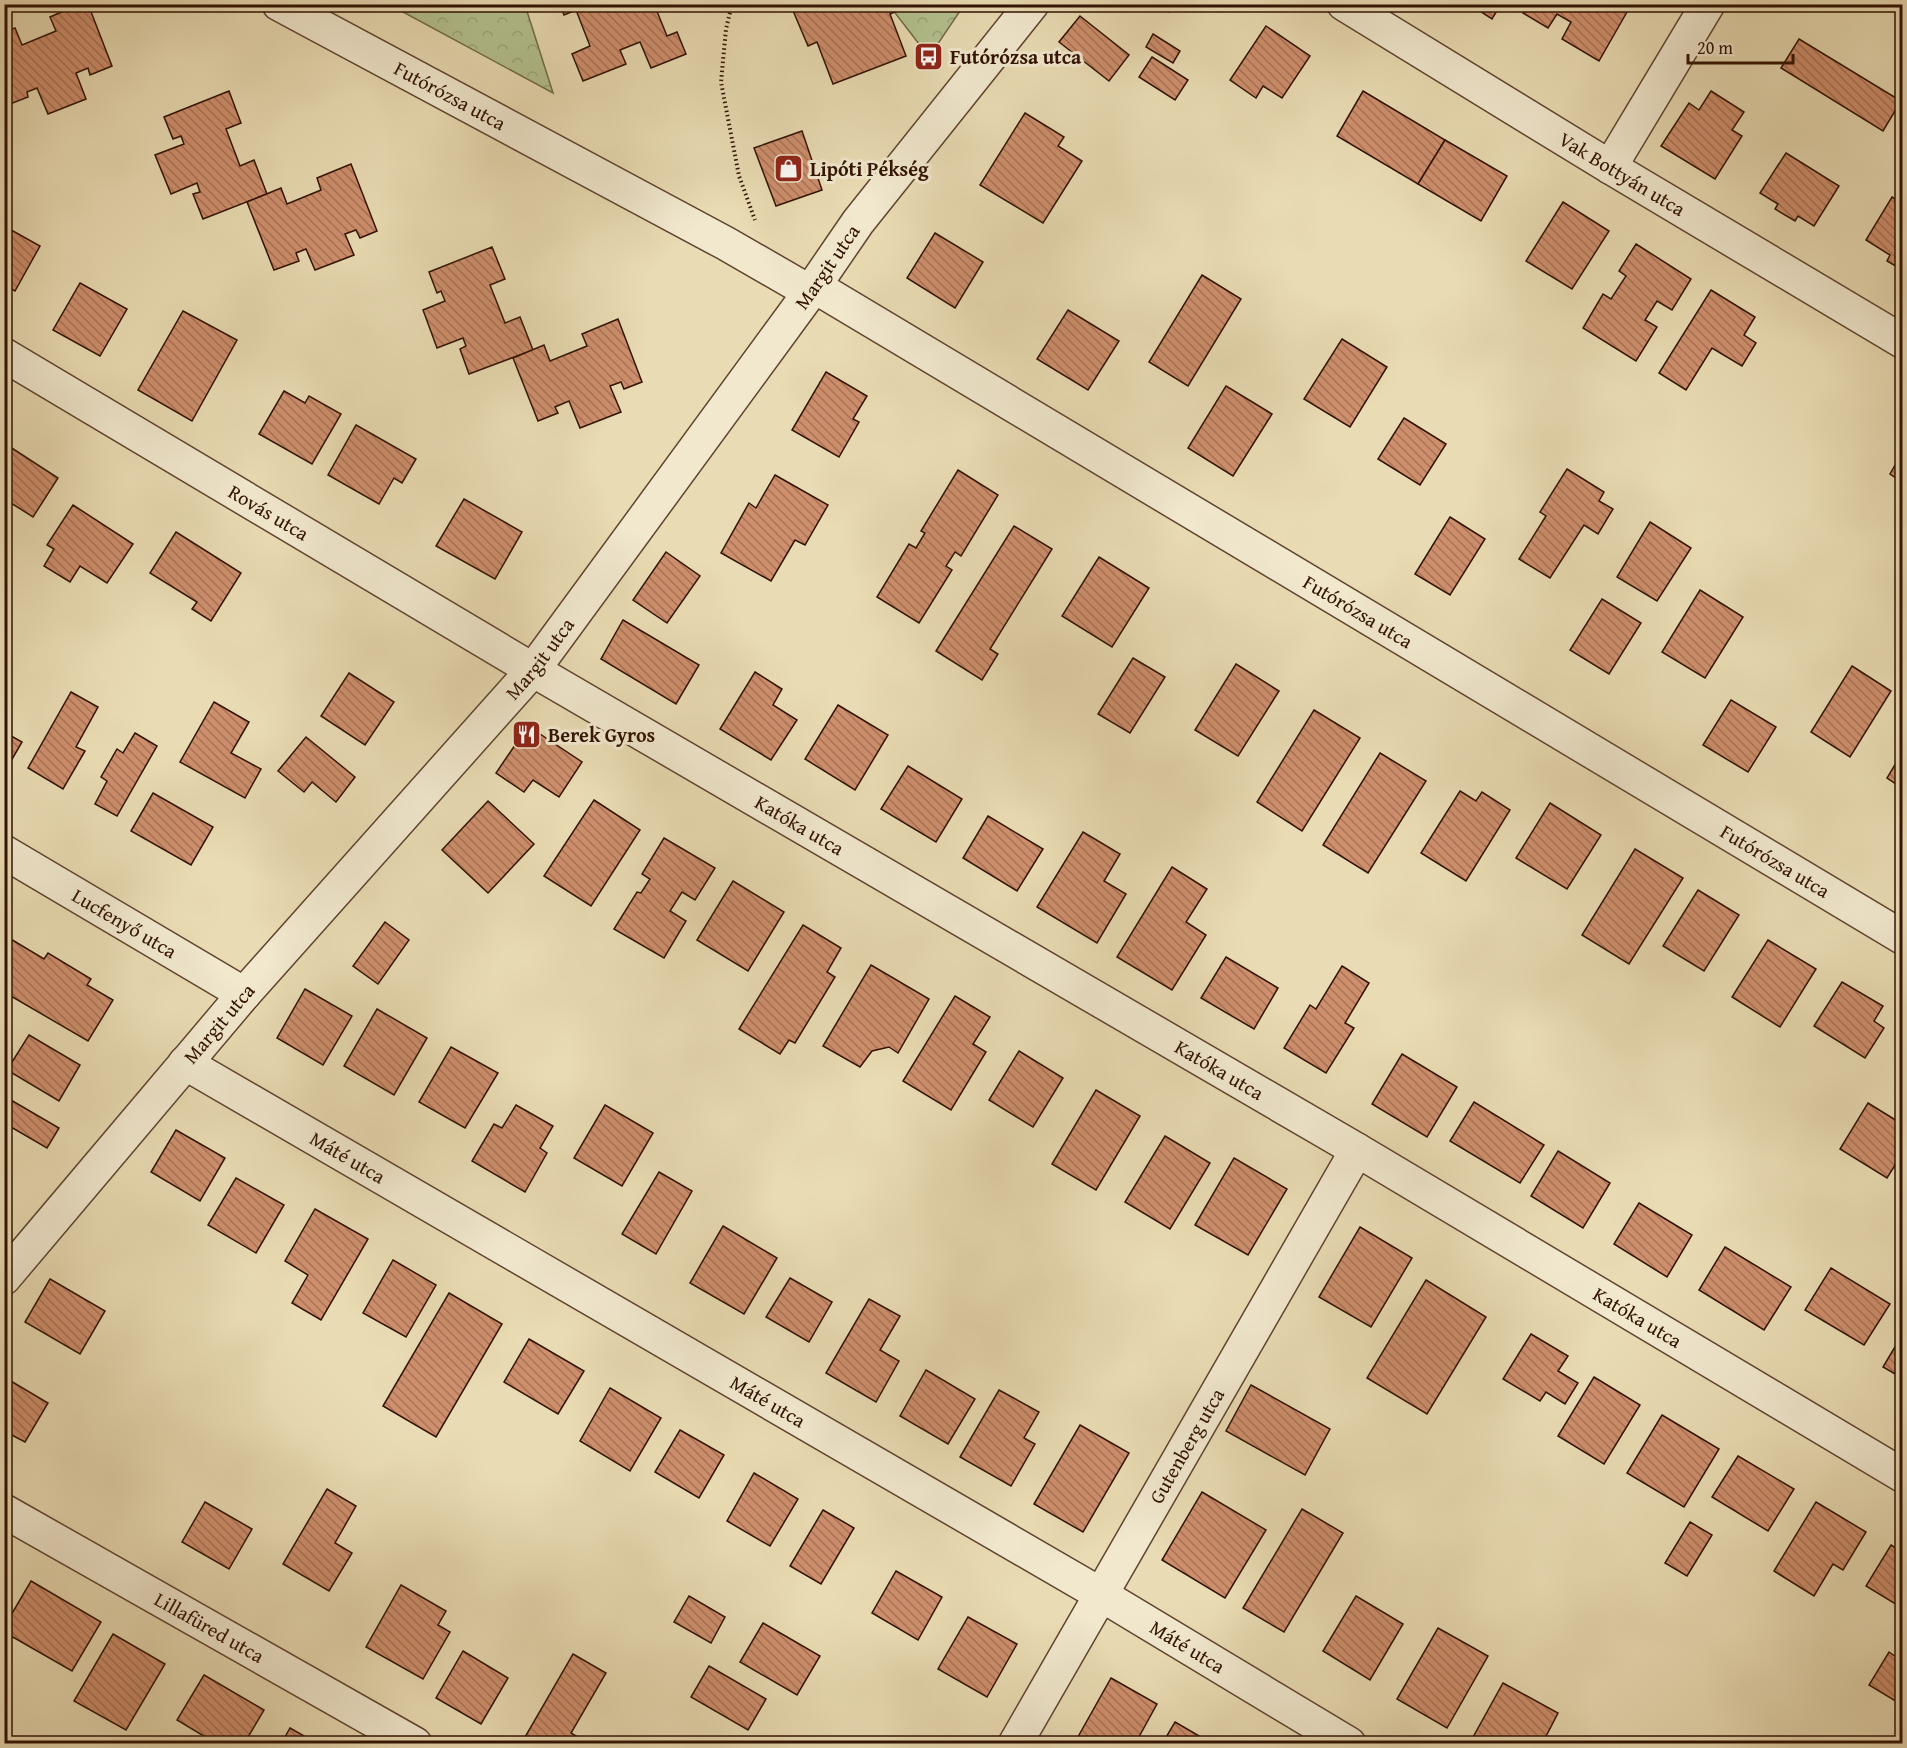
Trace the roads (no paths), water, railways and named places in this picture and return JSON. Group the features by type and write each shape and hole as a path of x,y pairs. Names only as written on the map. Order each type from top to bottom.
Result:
{"street":[{"name":"Futórózsa utca","path":"279,4 812,289 1902,937"},
{"name":"Margit utca","path":"4,1278 244,994 533,670 812,289 858,222 1032,4"},
{"name":"Vak Bottyán utca","path":"1344,4 1610,167 1902,341"},
{"path":"1610,167 1708,4"},
{"name":"Rovás utca","path":"4,355 533,670"},
{"name":"Katóka utca","path":"533,670 1357,1149 1902,1475"},
{"name":"Lucfenyő utca","path":"4,852 244,994"},
{"name":"Máté utca","path":"185,1063 1100,1594 1349,1743"},
{"name":"Gutenberg utca","path":"1015,1743 1357,1149"},
{"name":"Lillafüred utca","path":"4,1511 415,1743"}],"place":[{"name":"Futórózsa utca","path":"929,57"},
{"name":"Lipóti Pékség","path":"789,169"},
{"name":"Berek Gyros","path":"527,735"}]}
